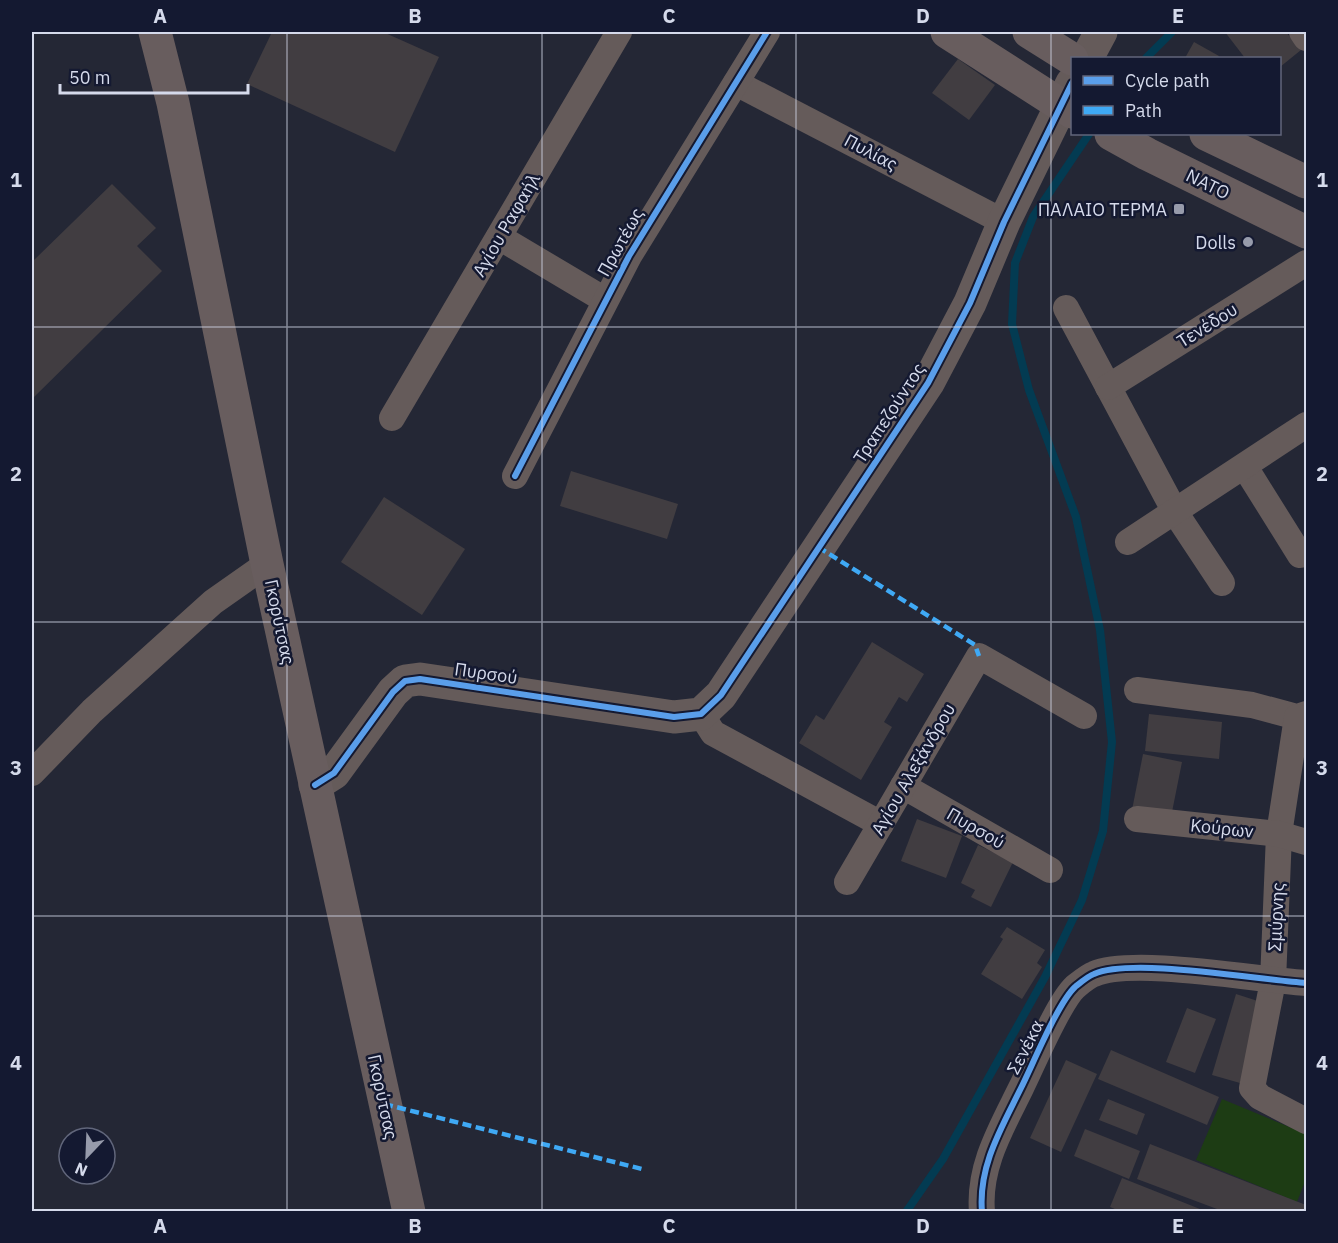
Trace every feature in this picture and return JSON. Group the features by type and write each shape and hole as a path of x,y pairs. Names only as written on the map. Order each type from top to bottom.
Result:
{"main road":[{"name":"Γκορύτσας","path":"156,32 173,103 267,564 409,1212"},
{"path":"947,32 1068,100"},
{"path":"1029,32 1071,58"},
{"name":"ΝΑΤΟ","path":"1113,135 1306,232"},
{"path":"1208,135 1306,182"}],"street":[{"name":"Αγίου Ραφαήλ","path":"392,418 619,32"},
{"name":"Πρωτέως","path":"515,476 605,300 673,181 767,32"},
{"path":"1088,57 1101,32"},
{"path":"1302,32 1306,38"},
{"name":"Πυλίας","path":"736,83 1005,222"},
{"name":"Τραπεζούντος","path":"700,714 721,695 928,383 970,303 1005,222 1068,100"},
{"path":"499,237 605,300"},
{"name":"Τενέδου","path":"1108,387 1306,262"},
{"path":"1066,308 1175,512 1222,583"},
{"path":"1128,542 1306,425"},
{"path":"1245,467 1300,555"},
{"path":"32,773 92,711 213,602 267,564"},
{"name":"Αγίου Αλεξάνδρου","path":"847,882 979,656 1084,716"},
{"name":"Πυρσού","path":"315,785 334,772 393,692 405,681 420,679 674,717 700,714"},
{"name":"Σμύρνης","path":"1137,690 1252,705 1302,716 1279,834 1273,981 1252,1088 1260,1097 1306,1121"},
{"path":"700,714 713,733 881,824"},
{"name":"Πυρσού","path":"903,786 1050,870"},
{"name":"Κούρων","path":"1137,819 1279,834 1306,842"},
{"name":"Σενέκα","path":"982,1212 986,1164 1050,1029 1074,988 1093,974 1119,968 1306,983"}],"green space":[{"path":"1222,1099 1306,1134 1306,1179 1297,1202 1196,1160"}],"building":[{"path":"272,32 383,32 439,57 395,152 247,84"},
{"path":"1225,32 1286,32 1301,50 1281,66 1281,57 1244,57"},
{"path":"1194,42 1219,56 1218,57 1186,57"},
{"path":"958,59 995,85 969,120 932,93"},
{"path":"112,184 156,228 137,246 162,271 32,399 32,262"},
{"path":"571,471 678,504 667,539 560,506"},
{"path":"384,497 465,549 422,615 341,562"},
{"path":"872,642 924,674 907,702 899,697 884,722 892,727 861,780 799,743 816,715 824,720"},
{"path":"1149,714 1222,722 1219,759 1145,751"},
{"path":"1143,754 1182,762 1171,817 1132,810"},
{"path":"917,819 962,836 946,878 901,861"},
{"path":"978,845 1013,862 991,907 971,897 975,890 961,883"},
{"path":"1007,927 1045,950 1037,963 1042,967 1022,999 981,974 1003,939 1000,937"},
{"path":"1236,994 1264,1003 1240,1083 1212,1075"},
{"path":"1187,1008 1216,1019 1195,1073 1166,1062"},
{"path":"1111,1050 1219,1097 1207,1125 1098,1079"},
{"path":"1066,1060 1097,1074 1061,1152 1030,1138"},
{"path":"1108,1099 1145,1114 1137,1135 1099,1120"},
{"path":"1085,1129 1140,1151 1129,1179 1074,1156"},
{"path":"1150,1144 1306,1205 1306,1212 1225,1212 1137,1179"},
{"path":"1122,1178 1205,1212 1122,1212 1110,1207"}],"waterway":[{"path":"1147,57 1172,32"},
{"path":"906,1212 943,1159 1045,977 1082,900 1103,831 1112,742 1100,630 1076,517 1029,390 1012,324 1015,263 1033,217 1088,135"}],"marked path":[{"path":"818,547 975,645 979,656"},
{"path":"384,1104 642,1169"}],"cycle path":[{"path":"515,476 629,256 767,32"},
{"path":"315,785 334,773 393,692 405,681 420,679 674,717 701,714 721,695 928,383 970,303 1004,222 1071,85"},
{"path":"982,1212 984,1179 999,1132 1061,1006 1075,987 1087,978 1112,969 1137,968 1197,971 1306,983"}],"place":[{"name":"ΠΑΛΑΙΟ ΤΕΡΜΑ","path":"1179,209"},
{"name":"Dolls","path":"1248,242"}]}
